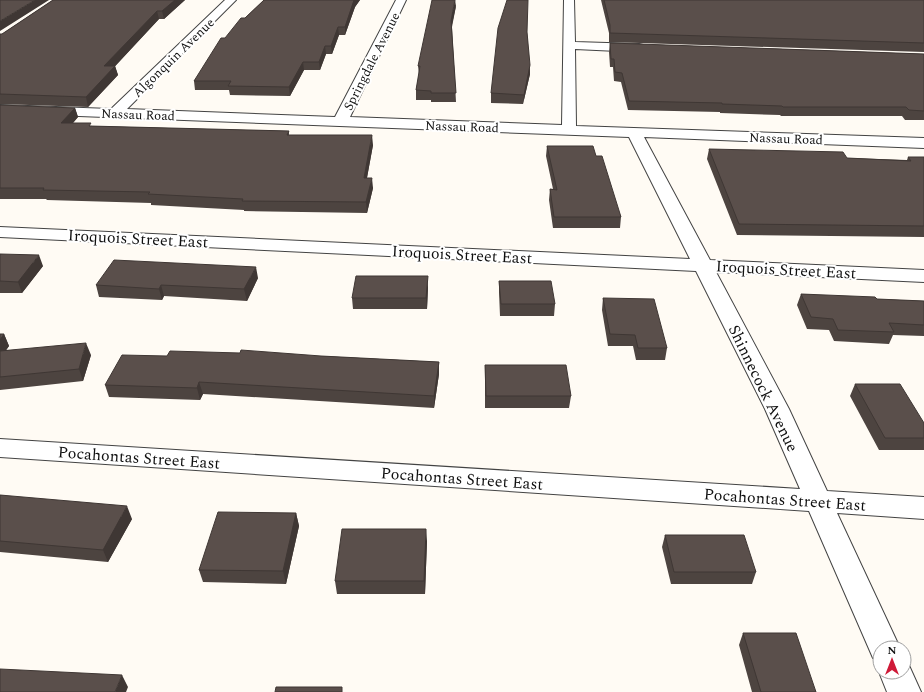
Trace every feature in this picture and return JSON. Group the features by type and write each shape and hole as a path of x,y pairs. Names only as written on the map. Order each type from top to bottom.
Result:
{"street":[{"name":"Algonquin Avenue","path":"115,114 231,0"},
{"name":"Springdale Avenue","path":"340,122 401,0"},
{"path":"569,0 569,130"},
{"path":"570,45 648,48"},
{"name":"Nassau Road","path":"0,109 924,143"},
{"name":"Shinnecock Avenue","path":"634,132 777,409 880,640"},
{"name":"Iroquois Street East","path":"0,232 924,276"},
{"name":"Pocahontas Street East","path":"0,448 924,508"},
{"path":"899,680 904,692"}],"building":[{"path":"0,0 35,0 0,21"},
{"path":"53,0 175,0 162,11 157,11 104,66 115,66 86,97 0,94 0,34"},
{"path":"264,0 354,0 345,27 338,27 331,46 325,46 319,62 303,62 289,87 228,86 231,81 194,81 221,38 225,38 241,18 245,18"},
{"path":"432,0 455,0 451,21 456,93 431,93 431,91 416,90 420,66 418,66"},
{"path":"507,0 528,0 527,32 530,65 524,95 491,93 498,28"},
{"path":"604,0 924,0 924,43 610,33 610,25"},
{"path":"610,43 924,54 924,111 909,110 906,107 783,107 722,103 629,101 622,73 615,72 614,59 611,59"},
{"path":"0,105 75,108 61,123 91,123 89,126 289,131 287,135 372,135 364,178 372,178 366,202 242,201 243,199 148,194 150,192 0,188"},
{"path":"547,146 593,146 596,156 602,156 621,217 554,217 550,189 557,190"},
{"path":"709,149 843,152 847,158 911,161 908,157 924,157 924,226 739,224"},
{"path":"0,254 39,255 18,282 0,281"},
{"path":"114,260 256,267 244,289 161,285 159,289 96,285"},
{"path":"356,276 428,276 426,298 352,298"},
{"path":"499,281 551,281 555,304 501,304"},
{"path":"801,294 875,297 877,299 924,301 924,325 889,323 894,332 838,330 833,319 811,317"},
{"path":"603,298 654,299 667,348 638,348 635,335 610,334"},
{"path":"0,334 4,334 0,340"},
{"path":"86,343 79,369 0,377 0,351"},
{"path":"241,350 439,362 434,396 199,382 197,388 105,385 122,355 167,356 170,351 240,353"},
{"path":"485,365 566,365 571,396 486,396"},
{"path":"855,384 900,384 924,423 924,438 885,438"},
{"path":"0,495 127,506 103,550 0,541"},
{"path":"218,512 296,513 283,571 199,570"},
{"path":"342,529 426,529 424,581 335,581"},
{"path":"665,535 744,535 756,572 674,572"},
{"path":"743,633 796,633 816,692 761,692"},
{"path":"0,669 122,675 115,692 0,692"},
{"path":"276,687 342,687 342,692 275,692"}]}
